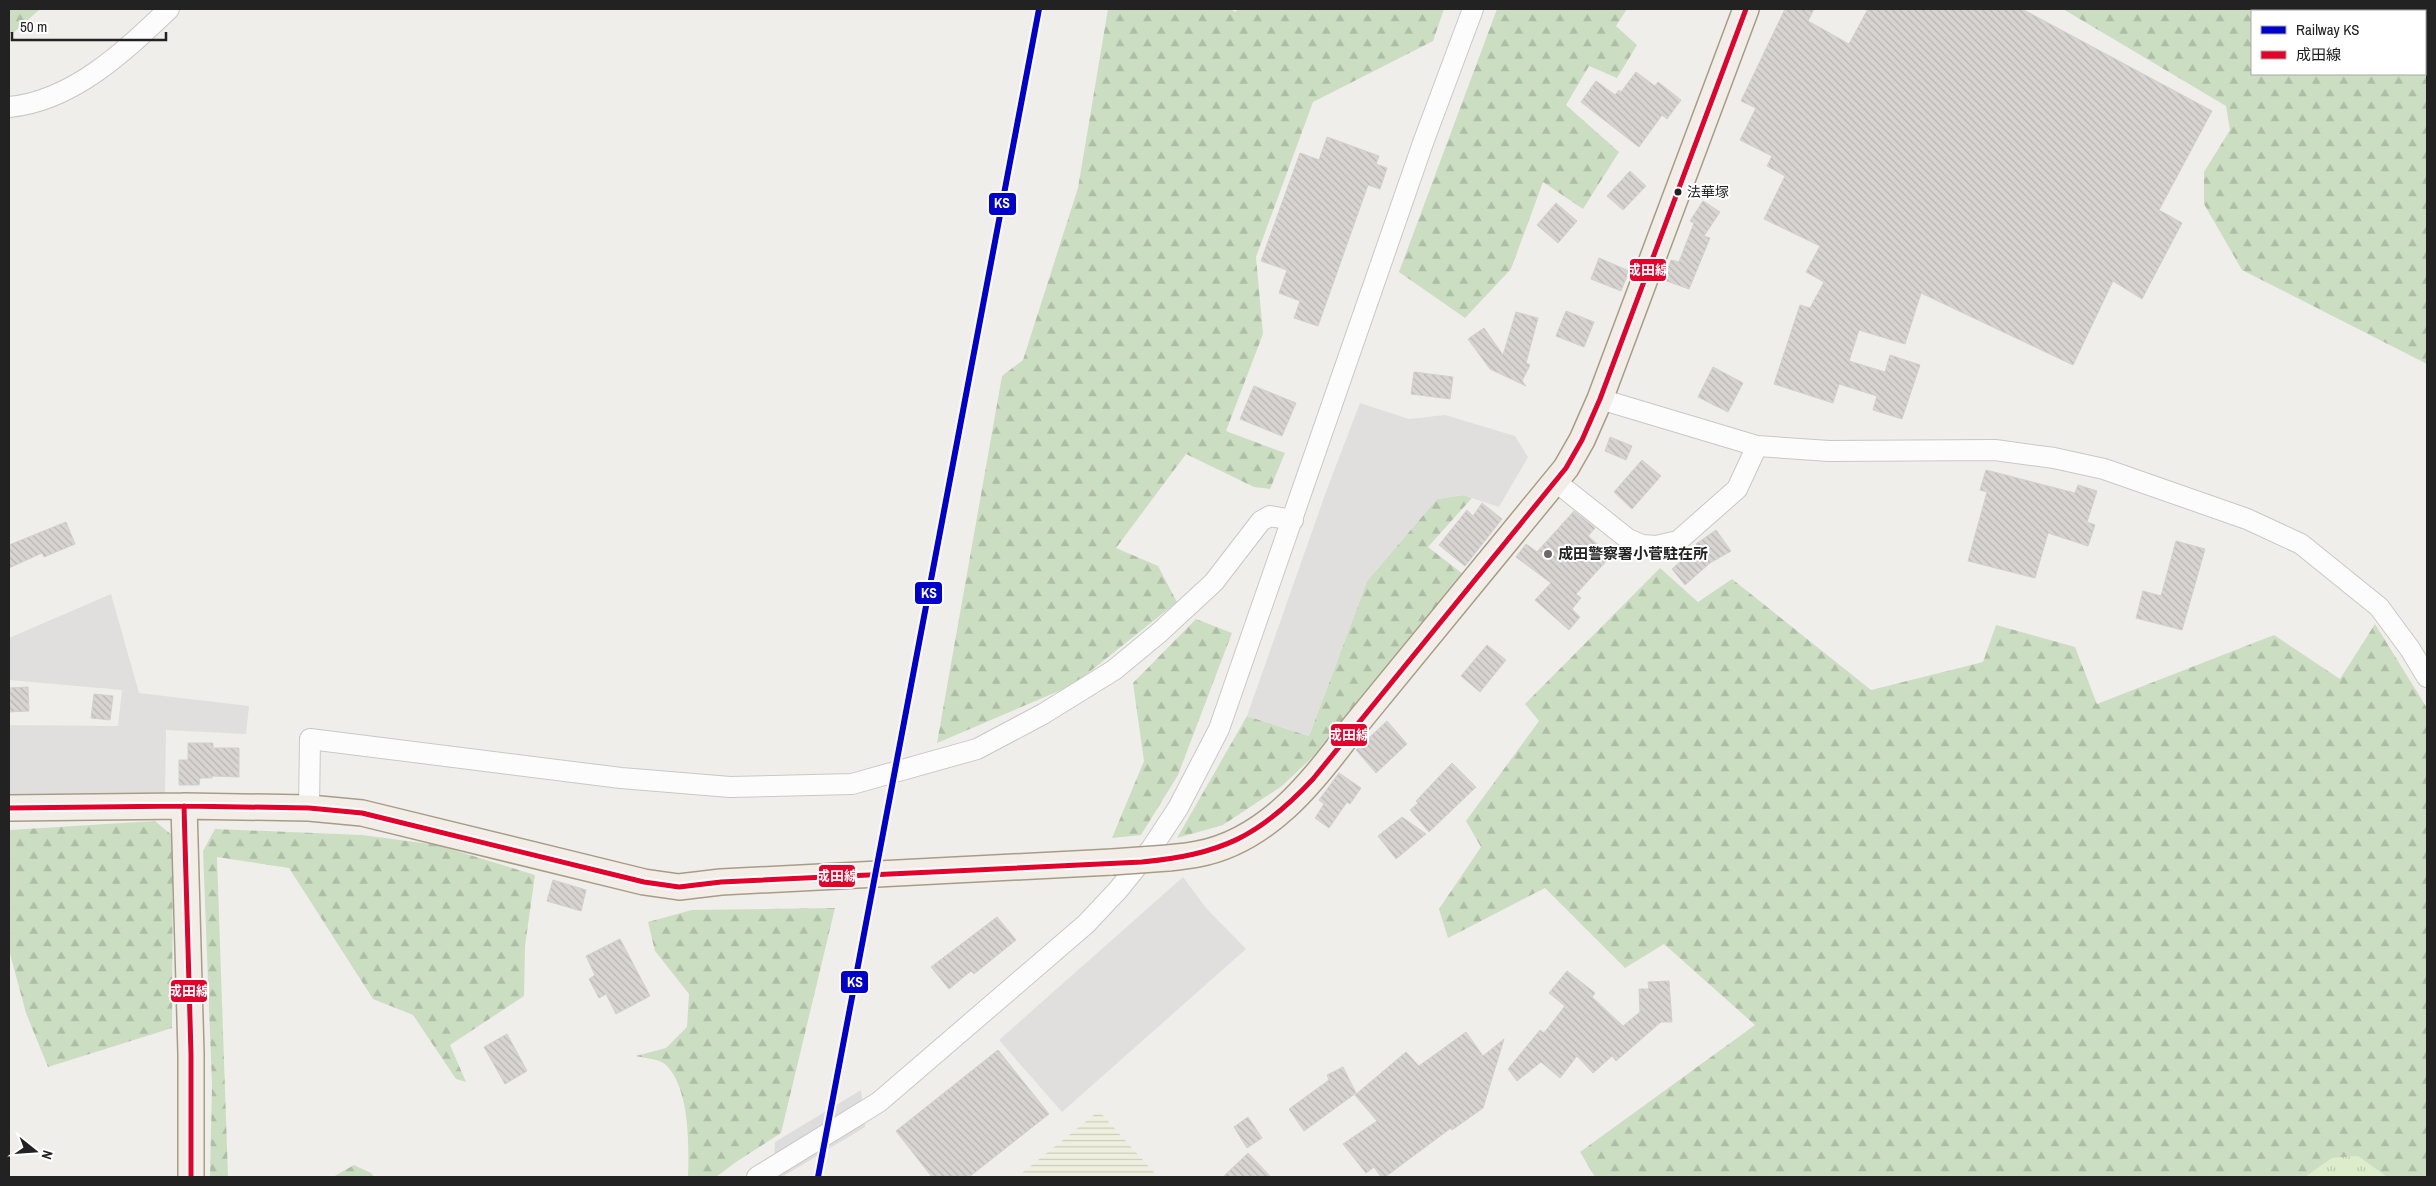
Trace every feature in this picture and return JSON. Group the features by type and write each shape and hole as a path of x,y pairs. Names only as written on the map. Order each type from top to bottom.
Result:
{"main road":[{"path":"9,808 184,806 309,808 362,813 644,882 679,886 1168,858 1199,854 1227,846 1253,832 1276,815 1321,771 1353,728 1566,468 1582,440 1600,399 1746,9"},
{"path":"184,806 191,1054 191,1177"}],"street":[{"path":"9,106 53,97 97,71 169,9"},
{"path":"757,1177 879,1102 1059,949 1118,890 1151,849 1178,808 1219,729 1294,520 1424,140 1473,9"},
{"path":"1600,399 1757,446 1829,451 1995,450 2054,458 2104,469 2247,519 2301,544 2379,607 2410,649 2427,677"},
{"path":"1555,481 1628,539 1642,545 1656,546 1678,541 1737,489 1757,446"},
{"path":"309,808 310,739 621,778 730,787 852,784 977,749 1005,736 1114,670 1160,632 1214,582 1261,521 1270,516 1294,520"}],"green space":[{"path":"9,9 40,9 12,34 9,32"},
{"path":"1108,9 1230,9 1236,12 1237,9 1444,9 1433,41 1313,102 1256,257 1263,334 1226,431 1285,453 1270,489 1254,487 1186,454 1116,548 1158,566 1177,602 1073,685 937,743 1002,376 1023,360 1078,188"},
{"path":"1497,9 1627,9 1616,26 1637,45 1617,78 1589,66 1566,105 1619,152 1583,209 1543,182 1511,269 1465,318 1399,272"},
{"path":"2063,9 2427,9 2427,364 2242,270 2204,204 2204,172 2230,130 2226,106"},
{"path":"1463,495 1472,498 1428,547 1463,574 1321,749 1282,786 1223,825 1177,838 1247,716 1309,736 1367,581 1437,499"},
{"path":"1660,568 1698,602 1732,579 1871,690 1983,662 1996,625 2075,647 2097,704 2274,635 2340,679 2375,624 2427,708 2427,1177 2387,1177 2358,1156 2332,1158 2305,1177 1595,1177 1580,1152 1755,1025 1664,944 1625,968 1545,888 1448,938 1439,909 1481,847 1466,821 1539,721 1525,704"},
{"path":"1196,619 1232,633 1178,775 1141,835 1112,838 1144,761 1133,683"},
{"path":"155,821 173,836 172,1028 48,1067 26,1013 9,950 9,830"},
{"path":"215,829 362,835 437,845 535,875 525,946 524,996 450,1045 466,1082 456,1079 413,1015 373,999 289,868 217,857 228,1177 210,1177 212,1085 203,851"},
{"path":"835,908 781,1133 716,1177 688,1177 688,1134 680,1088 674,1075 666,1065 656,1060 636,1056 666,1048 687,1027 689,994 655,951 648,922 692,910"},
{"path":"1099,1111 1158,1177 1017,1177"},
{"path":"2358,1156 2387,1177 2305,1177 2332,1158"},
{"path":"354,1165 371,1173 374,1177 333,1177"}],"shaded area":[{"path":"1360,403 1409,419 1445,415 1515,436 1528,457 1499,507 1463,495 1437,499 1367,581 1309,736 1247,716 1327,489"},
{"path":"111,594 139,693 249,706 246,734 166,730 165,793 9,797 9,725 118,726 122,690 9,680 9,638"},
{"path":"1183,877 1206,908 1246,949 1062,1112 999,1040"}],"pier":[{"path":"861,1090 865,1127 782,1177 773,1177 775,1142"}],"building":[{"path":"1785,9 1814,9 1808,21 1849,44 1868,9 2022,9 2212,111 2159,210 2182,223 2142,299 2113,281 2073,365 1921,293 1905,344 1859,330 1849,361 1885,372 1890,355 1920,365 1902,419 1873,410 1877,396 1839,384 1833,403 1774,384 1800,305 1810,308 1824,282 1806,272 1820,246 1764,219 1785,176 1767,166 1772,156 1740,140 1756,108 1741,101"},
{"path":"1636,72 1655,86 1658,82 1681,100 1667,119 1662,115 1639,147 1581,102 1596,81 1615,95 1619,90 1621,92"},
{"path":"1327,137 1379,156 1376,164 1387,168 1380,189 1368,185 1318,326 1294,318 1300,301 1279,293 1287,270 1261,261 1300,153 1319,160"},
{"path":"1630,171 1646,186 1623,210 1607,196"},
{"path":"1703,201 1720,212 1704,236 1710,238 1689,289 1664,280 1671,260 1679,262 1694,223 1690,221"},
{"path":"1556,203 1577,221 1558,243 1537,225"},
{"path":"1599,258 1629,271 1621,291 1591,279"},
{"path":"1566,311 1594,322 1584,347 1556,336"},
{"path":"1516,312 1538,318 1526,363 1530,365 1522,381 1526,386 1490,369 1468,339 1484,328 1503,355"},
{"path":"1713,367 1743,383 1728,412 1698,397"},
{"path":"1414,372 1453,377 1450,399 1411,394"},
{"path":"1254,386 1296,403 1282,436 1240,419"},
{"path":"1610,437 1632,446 1626,460 1605,451"},
{"path":"1642,460 1661,476 1632,509 1614,492"},
{"path":"1986,470 2075,493 2078,485 2097,491 2087,522 2095,525 2088,546 2048,533 2035,578 1968,561 1987,492 1980,490"},
{"path":"1482,503 1502,519 1465,566 1439,545 1467,510 1473,516"},
{"path":"1574,511 1595,528 1588,536 1611,556 1576,594 1581,598 1572,609 1580,617 1569,630 1535,600 1551,583 1516,557 1526,544 1537,552"},
{"path":"66,522 75,544 44,557 42,553 9,568 9,545"},
{"path":"1716,530 1731,551 1710,563 1685,585 1672,569 1698,546 1696,544"},
{"path":"2176,541 2205,549 2182,630 2136,618 2143,591 2161,596"},
{"path":"1487,645 1506,660 1480,692 1461,676"},
{"path":"28,687 29,711 9,712 9,688"},
{"path":"94,694 113,696 110,720 91,718"},
{"path":"1387,721 1407,744 1376,773 1356,750"},
{"path":"188,743 213,743 213,748 239,748 239,777 212,776 212,778 200,778 199,785 179,785 179,760 188,760"},
{"path":"1452,763 1476,787 1429,832 1410,810 1418,803 1416,801"},
{"path":"1339,773 1361,788 1350,804 1347,802 1329,828 1315,818 1324,804 1319,800"},
{"path":"1402,817 1426,834 1396,859 1378,836"},
{"path":"553,880 586,890 581,911 547,901"},
{"path":"997,917 1016,940 974,974 971,971 949,989 931,967"},
{"path":"620,939 650,996 616,1014 606,994 599,998 589,979 595,975 586,956"},
{"path":"1567,971 1595,993 1592,997 1623,1026 1640,1012 1639,989 1649,989 1648,982 1669,981 1672,1022 1661,1022 1616,1061 1612,1056 1593,1073 1577,1056 1560,1078 1541,1062 1517,1081 1508,1069 1540,1030 1544,1033 1565,1006 1549,993"},
{"path":"1466,1032 1483,1056 1504,1039 1483,1108 1452,1130 1451,1128 1385,1177 1381,1177 1374,1167 1366,1173 1343,1144 1377,1121 1355,1095 1406,1052 1419,1066"},
{"path":"507,1034 527,1071 505,1084 484,1047"},
{"path":"998,1050 1049,1114 969,1177 932,1177 896,1131"},
{"path":"1343,1067 1356,1093 1304,1131 1289,1109 1329,1080 1327,1075"},
{"path":"1248,1117 1262,1138 1247,1148 1234,1127"},
{"path":"1248,1153 1271,1177 1223,1177"}],"rail line":[{"name":"KS","path":"818,1177 1039,9"}],"transit line":[{"name":"成田線","path":"9,808 184,806 309,808 362,813 644,882 679,887 721,882 1142,862 1194,854 1236,840 1274,816 1313,779 1566,468 1582,440 1600,399 1746,9"},
{"name":"成田線","path":"184,806 191,1054 191,1177"}],"place":[{"name":"法華塚","path":"1678,192"},
{"name":"成田警察署小菅駐在所","path":"1548,554"}]}
